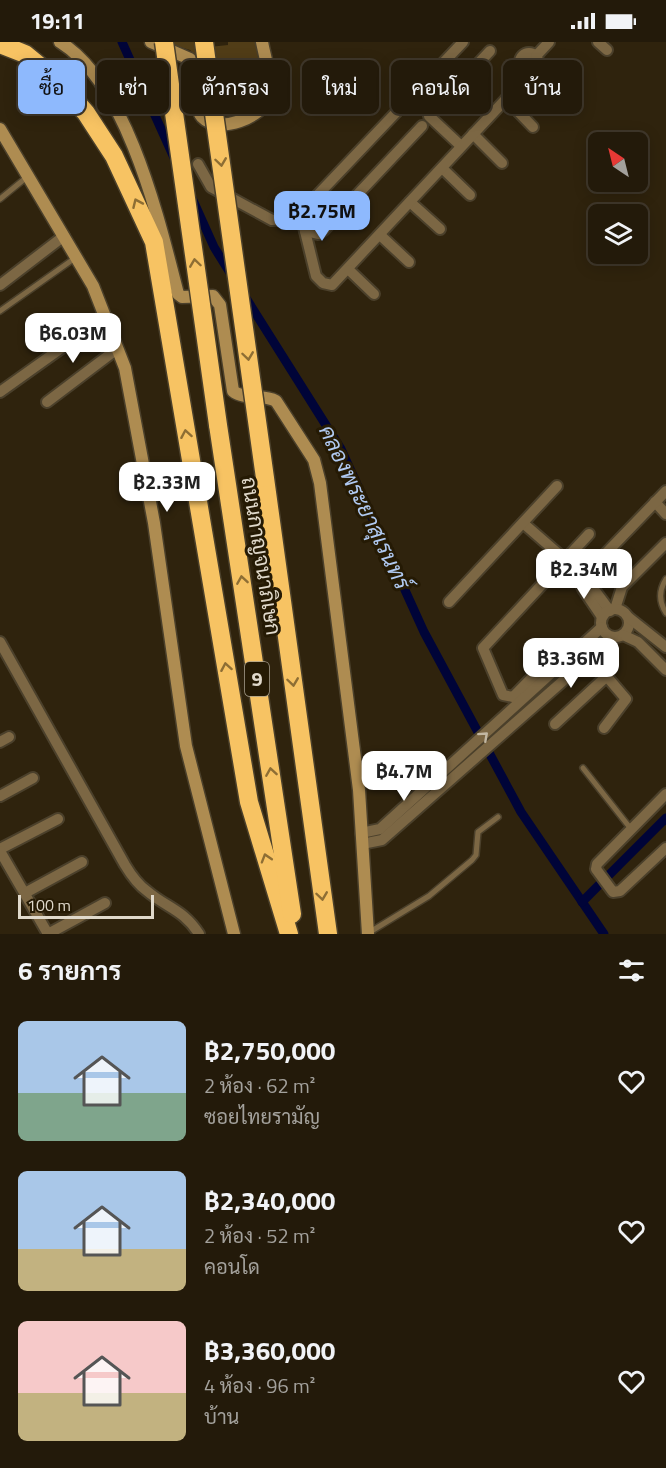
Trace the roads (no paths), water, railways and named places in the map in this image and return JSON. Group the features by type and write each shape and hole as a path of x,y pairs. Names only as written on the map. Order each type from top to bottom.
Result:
{"highway":[{"name":"ถนนกาญจนาภิเษก","path":"164,42 218,425 296,934"},
{"name":"ถนนกาญจนาภิเษก","path":"204,42 328,934"},
{"path":"0,43 25,54 58,81 86,113 114,156 154,242 249,802 289,934"}],"main road":[{"path":"60,42 83,60 96,76 139,161 158,213 178,294 182,297 213,296 220,305 233,392 237,395 267,396 276,401 314,460 320,483 362,839 368,934"},
{"path":"151,42 190,59 199,112 208,121 224,124 254,115 266,105 270,94 262,42"},
{"path":"0,129 93,286 125,368 154,523 186,746 234,934"}],"street":[{"path":"198,164 211,187 272,220 287,219 306,206 463,42"},
{"path":"520,60 527,53 537,60 549,42"},
{"path":"598,42 607,50"},
{"path":"461,146 429,116 490,51"},
{"path":"306,206 302,215 316,276 323,284 337,283 503,102"},
{"path":"520,114 533,127"},
{"path":"305,231 318,234 324,231 422,126"},
{"path":"473,134 502,163"},
{"path":"442,168 470,195"},
{"path":"410,202 440,229"},
{"path":"380,235 409,261"},
{"path":"0,285 64,236"},
{"path":"349,270 374,294"},
{"path":"0,392 105,317"},
{"path":"47,402 117,350"},
{"path":"449,602 557,486"},
{"path":"579,573 666,491"},
{"path":"655,502 666,514"},
{"path":"523,523 579,573 582,589 607,616 618,636 638,642 666,670"},
{"path":"563,646 513,697 503,695 483,648 589,534"},
{"path":"452,773 607,616 622,587 666,543"},
{"path":"607,616 628,617 666,647"},
{"path":"362,839 380,829 437,786 537,705 618,636 629,625 628,617"},
{"path":"0,642 136,882 148,893 183,913 199,934"},
{"path":"591,658 608,675 626,699 604,728"},
{"path":"555,724 608,675"},
{"path":"529,696 537,705"},
{"path":"0,796 33,778"},
{"path":"666,794 597,864 596,869 608,889 613,892 620,891 666,848"},
{"path":"58,819 0,850 48,934 105,903"},
{"path":"25,893 82,862"}],"lane":[{"path":"0,199 28,176"},
{"path":"0,311 76,257"},
{"path":"666,579 661,594 661,604 666,613"},
{"path":"583,768 631,829"},
{"path":"368,934 429,896 472,860 476,855 478,831 498,817"}],"waterway":[{"name":"คลองพระยาสุเรนทร์","path":"122,42 175,160"},
{"name":"คลองพระยาสุเรนทร์","path":"192,198 214,247 232,276"},
{"name":"คลองพระยาสุเรนทร์","path":"244,295 341,449 424,632 521,812 604,934"},
{"path":"582,902 666,818"}]}
